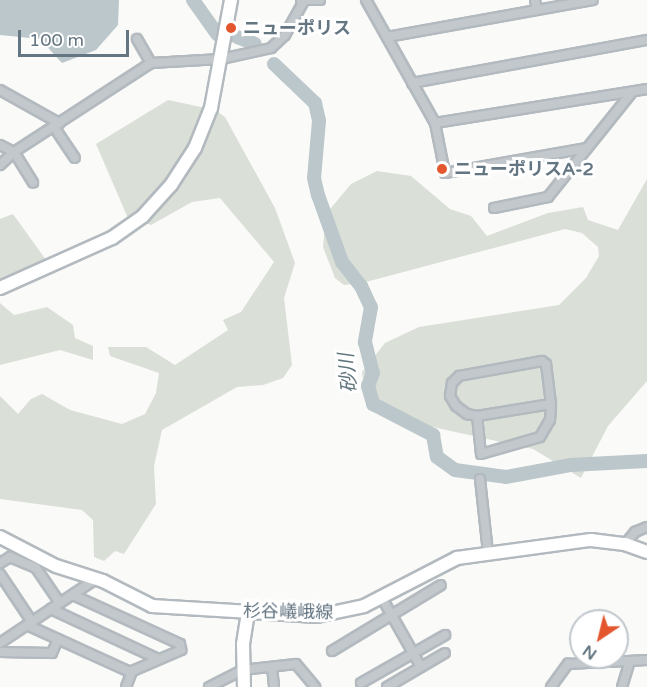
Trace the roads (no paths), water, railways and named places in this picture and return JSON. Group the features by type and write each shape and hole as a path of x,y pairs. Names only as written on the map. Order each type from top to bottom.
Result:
{"main road":[{"path":"0,288 77,255 143,216 171,185 195,148 211,108 231,0"},
{"name":"杉谷嶬峨線","path":"0,537 56,566 96,579 152,606 248,613 331,615 382,598 444,561 576,541 625,544 647,552"},
{"path":"244,687 242,670 248,613"}],"street":[{"path":"0,165 14,152 151,63 220,59 271,48 285,35 302,1 320,0"},
{"path":"366,0 435,123 445,173 587,148"},
{"path":"535,0 537,10"},
{"path":"387,37 593,0"},
{"path":"137,39 151,63"},
{"path":"412,83 647,40"},
{"path":"435,123 647,89"},
{"path":"0,90 57,125 75,158"},
{"path":"494,208 548,197 632,92"},
{"path":"0,144 14,152 33,183"},
{"path":"477,416 481,454 540,437 550,420 551,404 546,364 542,361 459,376 452,384 450,396 462,411 477,416 551,404"},
{"path":"480,479 488,553"},
{"path":"625,544 635,532 647,527"},
{"path":"0,562 10,557 36,568 60,603"},
{"path":"0,574 29,623 58,639 132,671"},
{"path":"2,638 96,579"},
{"path":"332,651 441,585"},
{"path":"73,595 180,644 181,650 132,671 126,687"},
{"path":"382,598 421,667"},
{"path":"51,609 158,659"},
{"path":"361,683 445,635"},
{"path":"0,652 52,653 58,639"},
{"path":"387,687 446,653"},
{"path":"551,687 568,664 647,660"},
{"path":"622,687 630,661"},
{"path":"209,687 242,670 296,664 315,687"},
{"path":"272,667 274,687"}],"waterway":[{"name":"砂川","path":"193,0 217,34"},
{"name":"砂川","path":"237,37 255,44"},
{"name":"砂川","path":"274,64 315,103 319,121 314,178 318,195 342,262 361,286 371,307 365,342 373,373 368,386 373,404 433,435 437,457 455,470 506,477 570,465 647,461"}],"place":[{"name":"ニューポリス","path":"231,28"},
{"name":"ニューポリスA-2","path":"442,169"}]}
